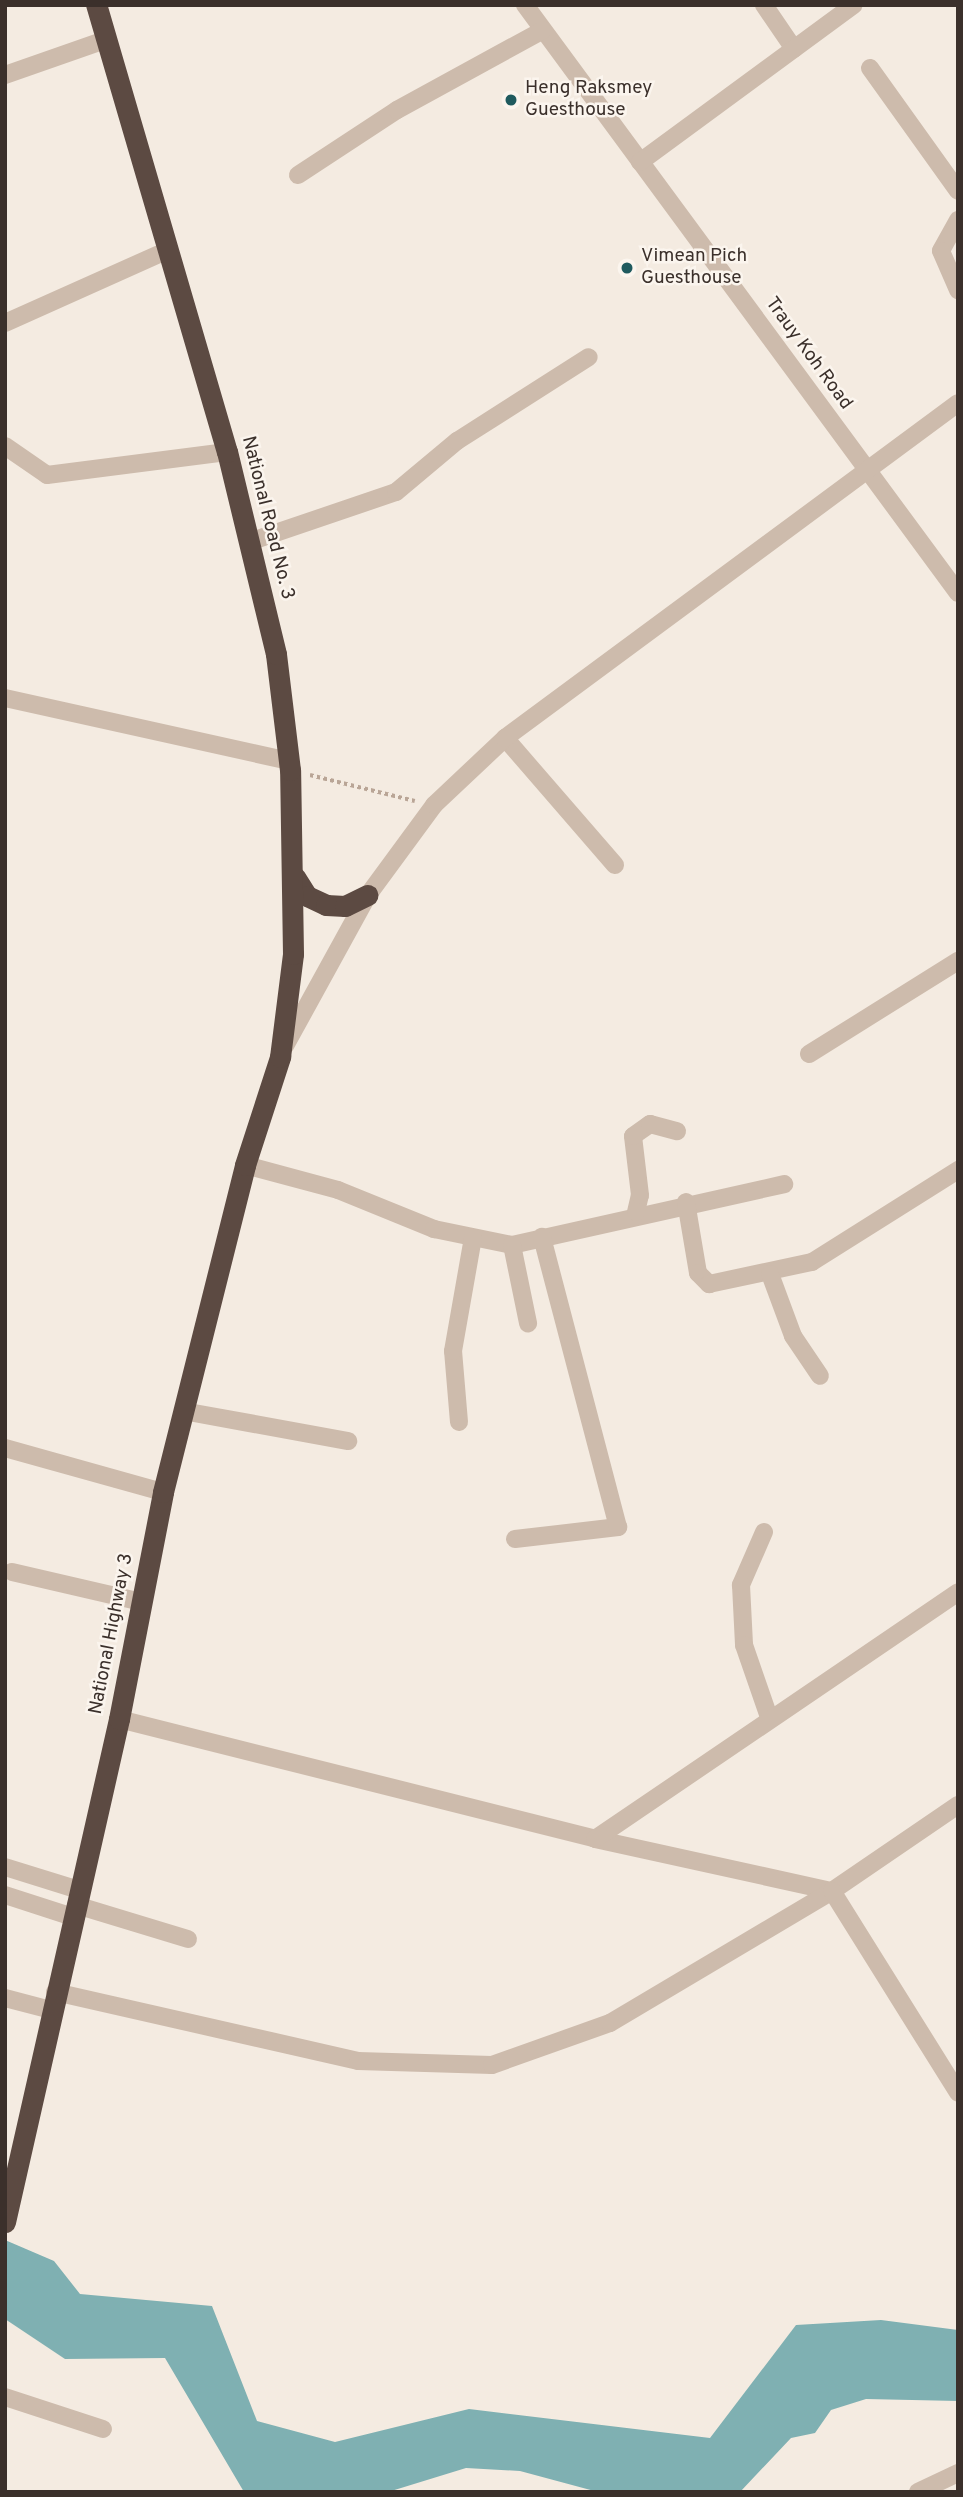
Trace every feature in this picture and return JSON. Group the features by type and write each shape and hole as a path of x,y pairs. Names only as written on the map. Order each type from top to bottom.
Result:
{"highway":[{"name":"National Road No. 3","path":"96,5 252,541 289,765 295,877 293,954 279,1058"},
{"path":"295,877 307,896 326,905 345,906 368,895"},
{"name":"National Highway 3","path":"5,2222 53,2001 120,1719 163,1492 245,1165 279,1058"}],"street":[{"name":"Trauy Koh Road","path":"525,5 958,593"},
{"path":"764,5 794,49"},
{"path":"640,162 854,5"},
{"path":"298,175 397,110 543,30"},
{"path":"5,75 105,40"},
{"path":"870,68 958,191"},
{"path":"958,219 942,251 958,290"},
{"path":"5,323 167,250"},
{"path":"252,541 396,492 457,441 589,357"},
{"path":"279,1058 317,977 368,895 434,805 505,738 958,403"},
{"path":"5,446 47,475 228,452"},
{"path":"5,698 289,765"},
{"path":"505,738 615,865"},
{"path":"809,1054 958,961"},
{"path":"636,1212 640,1195 633,1136 650,1124 677,1131"},
{"path":"245,1165 474,1238 512,1245 636,1212 784,1184"},
{"path":"685,1202 702,1281 770,1274 812,1262 958,1170"},
{"path":"514,1539 618,1527 542,1237"},
{"path":"459,1422 453,1351 474,1238"},
{"path":"512,1245 528,1323"},
{"path":"770,1274 793,1336 820,1376"},
{"path":"183,1411 348,1441"},
{"path":"5,1448 163,1492"},
{"path":"764,1532 741,1585 744,1645 769,1717"},
{"path":"12,1572 142,1602"},
{"path":"595,1839 769,1717 958,1592"},
{"path":"120,1719 595,1839 832,1891 958,2094"},
{"path":"5,1998 53,2001 358,2061 492,2065 610,2023 832,1891 956,1810"},
{"path":"5,1867 76,1904"},
{"path":"5,1895 76,1904 188,1939"},
{"path":"5,2397 103,2429"},
{"path":"918,2492 958,2473"}],"path":[{"path":"289,765 434,805"}],"water":[{"path":"5,2240 54,2261 80,2294 212,2306 257,2421 335,2442 469,2409 710,2438 796,2325 881,2320 958,2330 958,2401 866,2399 831,2410 815,2433 791,2438 740,2492 598,2492 520,2471 466,2468 388,2492 244,2492 165,2358 65,2359 5,2319"}],"place":[{"name":"Heng Raksmey Guesthouse","path":"511,100"},
{"name":"Vimean Pich Guesthouse","path":"627,268"}]}
